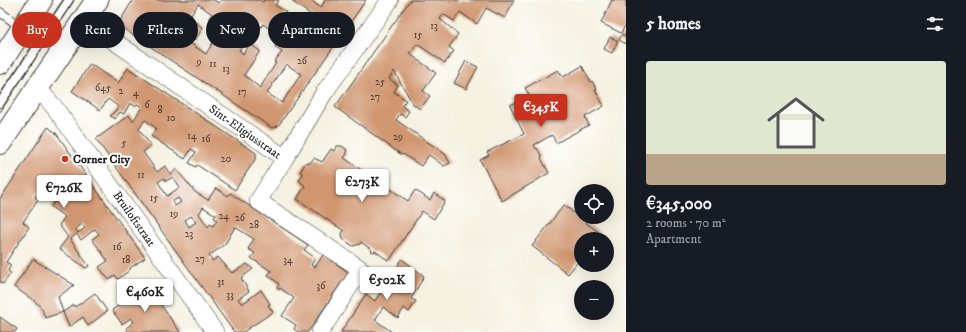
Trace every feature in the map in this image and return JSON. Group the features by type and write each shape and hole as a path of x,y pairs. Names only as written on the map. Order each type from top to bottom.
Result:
{"main road":[{"path":"33,12 41,0"},
{"path":"89,12 97,0"},
{"path":"0,143 70,39"},
{"path":"0,63 12,44"}],"street":[{"path":"285,158 324,93 390,0"},
{"name":"Sint-Eligiusstraat","path":"124,48 285,158 258,201 361,269 320,332"},
{"name":"Bruiloftstraat","path":"37,87 55,108 215,332"}],"lane":[{"path":"0,103 69,0"},
{"path":"0,12 12,21"}],"building":[{"path":"133,0 214,0 219,3 221,0 260,0 263,2 264,0 279,0 275,5 286,12 268,12 268,28 263,24 260,29 260,12 209,12 198,4 193,12 133,12 133,35 125,30 125,13"},
{"path":"294,0 310,0 321,8 325,0 366,0 355,16 355,12 307,12 293,2"},
{"path":"410,0 456,0 459,2 460,0 514,0 505,18 486,8 477,24 460,12 454,21 443,14 440,19 458,34 449,47 454,51 445,63 417,44 410,54 436,73 423,91 430,96 420,109 413,104 394,71 389,79 398,85 394,92 406,100 402,106 409,111 405,117 400,114 396,120 445,154 450,163 444,166 429,155 421,166 403,154 402,155 335,107"},
{"path":"612,0 626,0 626,24 621,33 601,23"},
{"path":"198,24 203,28 198,36"},
{"path":"622,34 626,36 626,44 619,40"},
{"path":"610,37 618,41 612,53 604,49"},
{"path":"152,48 197,48 206,54 210,48 240,48 239,50 243,54 247,48 256,48 260,51 244,75 260,88 276,63 274,62 282,52 276,48 332,48 278,126 272,128","holes":["286,64 301,74 282,103 267,93"]},
{"path":"466,61 478,67 466,89 454,83"},
{"path":"90,64 118,83 128,68 256,153 256,158 235,190 197,165 196,167 189,163 196,152 191,149 185,159 151,136 156,128 145,120 139,129 151,146 143,152 157,172 165,166 171,175 176,169 195,192 208,200 216,188 228,196 230,193 308,245 304,250 315,259 311,265 315,267 323,255 347,271 347,274 308,332 298,332 294,329 296,325 282,316 294,298 280,288 279,290 277,288 279,284 268,275 271,271 251,258 255,253 248,249 254,239 235,227 225,244 209,256 212,261 218,257 232,273 247,264 253,269 241,278 249,291 238,299 242,304 261,290 273,312 243,332 234,332 96,139 129,115 133,121 142,107 137,104 135,106 130,103 124,114 120,112 115,119 110,116 119,107 108,99 100,110 72,91","holes":["173,177 180,187 167,196 158,182 164,178 166,181","178,198 181,202 175,206 172,202","203,207 216,215 214,218 217,220 213,226 210,224 208,227 199,214","191,216 196,222 189,227 185,220"]},
{"path":"582,66 597,90 595,90 604,106 585,117 589,125 556,143 552,135 534,145 542,157 541,158 549,173 502,201 480,160 489,155 487,152 524,134 510,105 529,95 525,88 558,70 563,77"},
{"path":"48,127 56,133 145,258 130,268 130,270 118,279 115,275 109,280 99,267 108,261 92,239 99,234 95,229 81,240 77,234 70,239 89,266 86,268 59,249 68,237 59,225 65,217 51,207 60,194 56,191 50,200 38,192 35,197 39,199 23,222 29,227 6,262 11,265 8,271 11,273 3,284 0,282 0,199","holes":["82,224 85,228 78,233 75,229"]},
{"path":"337,146 342,146 346,149 347,154 344,158 408,201 415,190 430,200 434,193 445,201 434,219 422,211 389,261 375,251 371,251 372,250 361,242 360,244 353,246 343,239 342,233 344,231 297,199 305,186 299,180 303,174 300,172 306,162 309,164 314,158 322,162 331,149 334,151"},
{"path":"564,205 574,213 574,224 587,224 599,232 574,232 574,267 568,274 532,246"},
{"path":"33,259 74,285 58,297 63,312 45,318 42,309 36,302 14,287"},
{"path":"402,259 424,276 411,299 416,301 409,312 404,308 398,318 383,307 375,320 392,332 341,332 366,294 375,301"},
{"path":"146,284 180,332 129,332 126,328 134,322 131,318 122,324 112,310"},
{"path":"95,293 107,311 88,326 83,317 69,327 63,312 74,305 75,307"},
{"path":"0,317 17,329 15,332 0,332"}],"tram line":[{"path":"0,94 63,0"},
{"path":"0,112 74,0"}],"place":[{"name":"Corner City","path":"65,159"}]}
